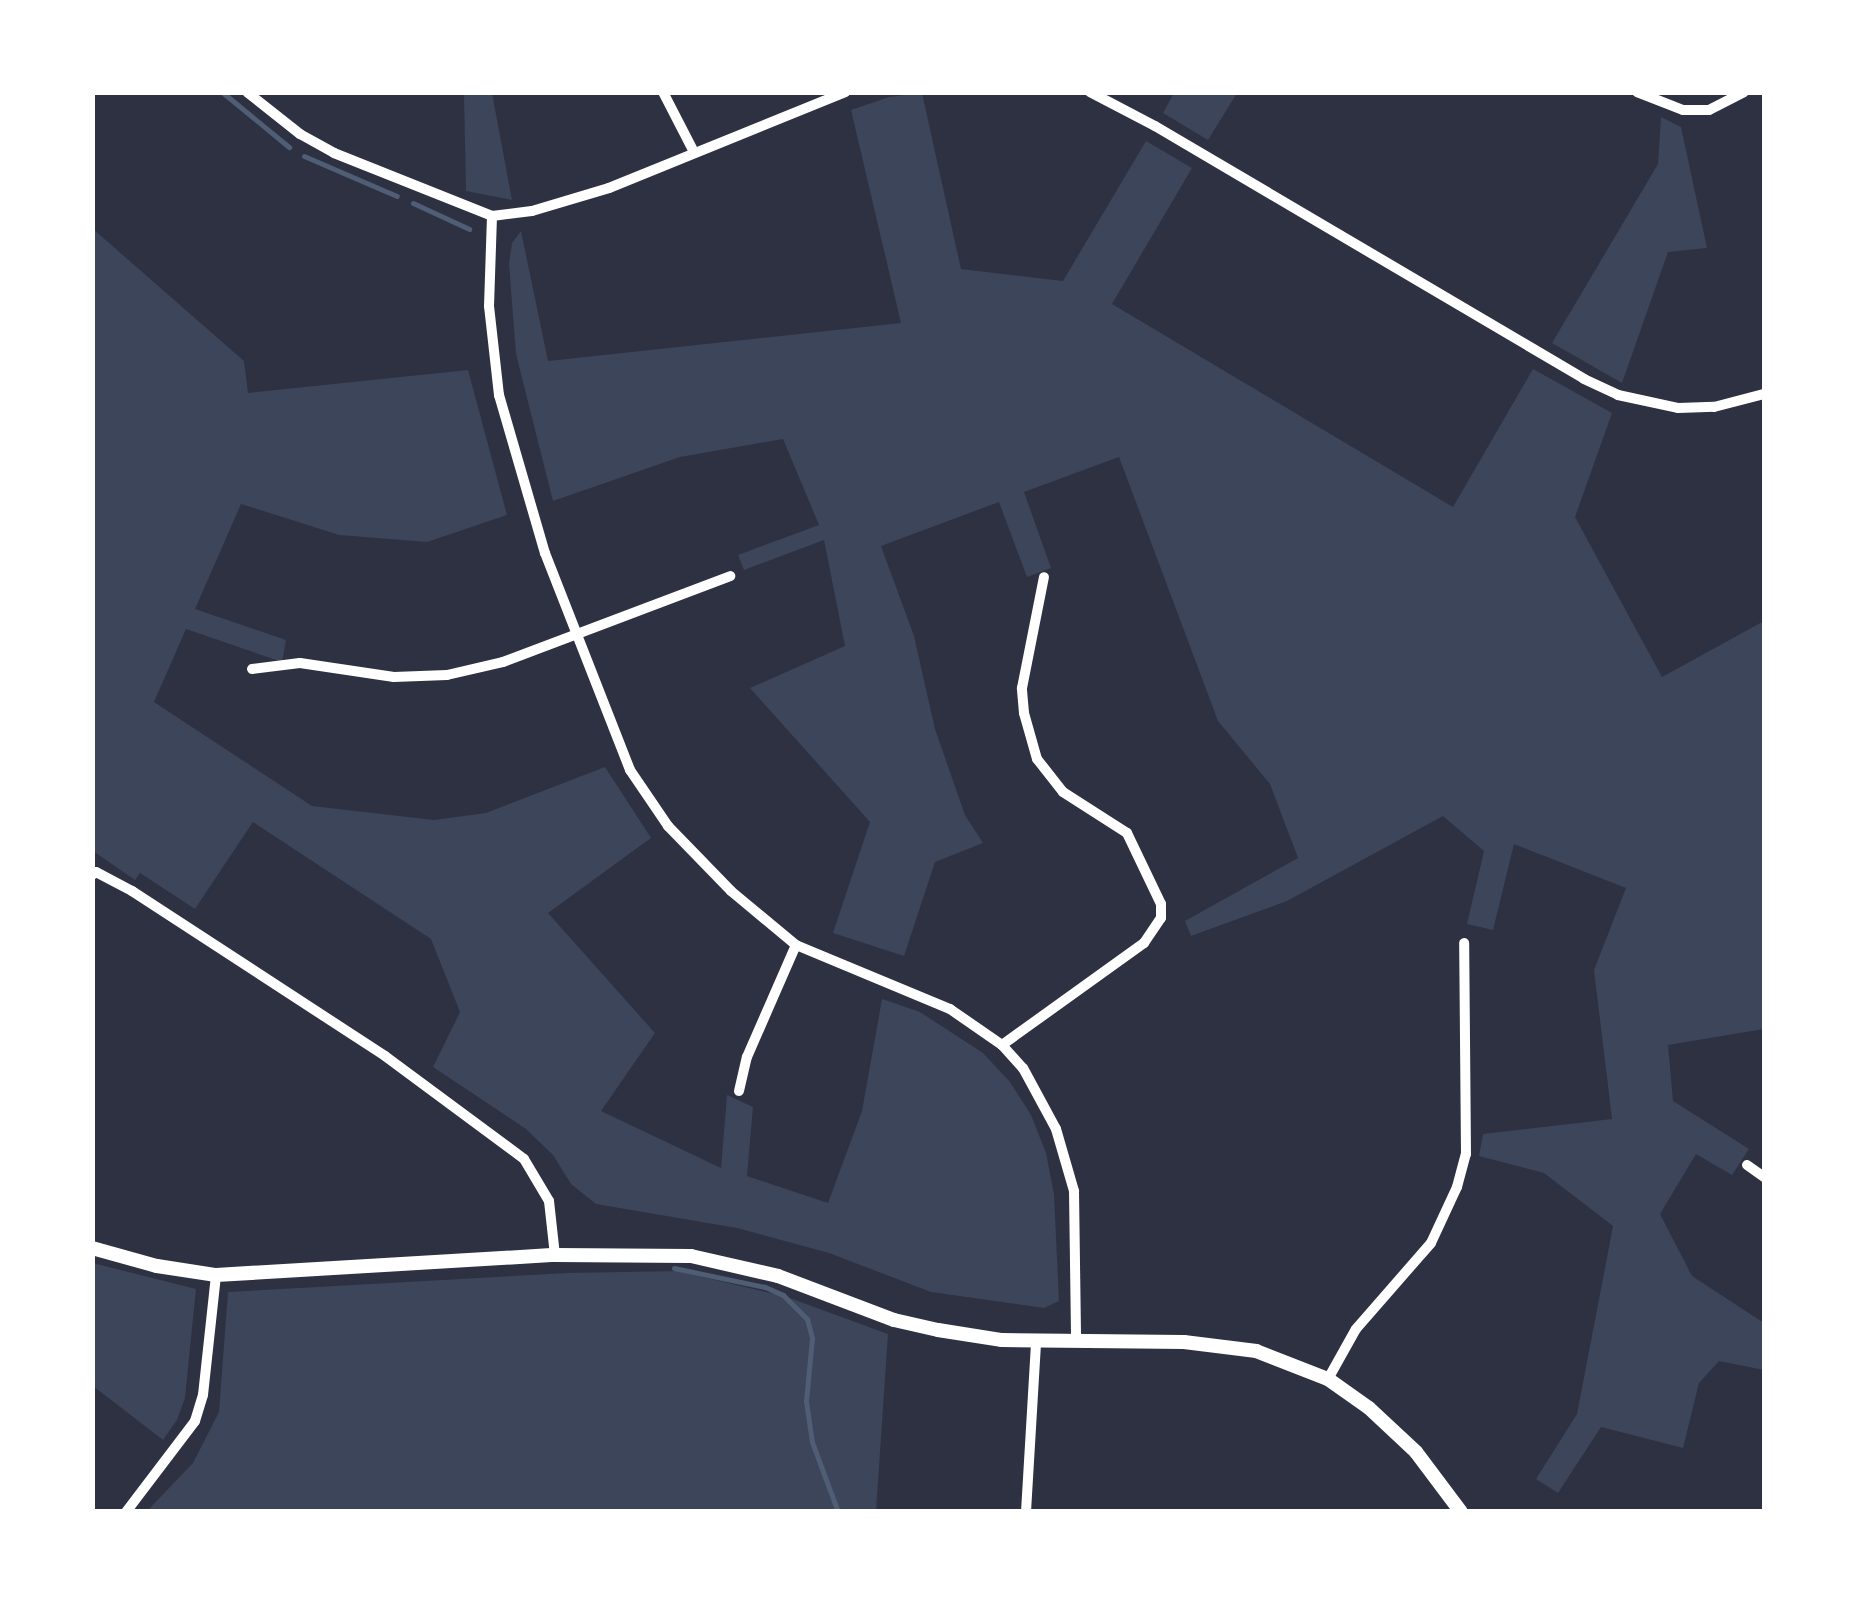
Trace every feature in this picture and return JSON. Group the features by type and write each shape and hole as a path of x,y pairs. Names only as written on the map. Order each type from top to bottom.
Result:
{"street":[{"path":"247,92 300,134 334,153 492,216 565,203 845,92"},
{"path":"663,92 694,152"},
{"path":"1090,92 1155,126 1584,380 1618,394 1678,408 1714,407 1764,394"},
{"path":"1637,92 1683,110 1709,110 1744,92"},
{"path":"492,216 488,306 493,367 530,508 574,632 630,770 668,826 731,891 796,944 920,993 1002,1045 1040,1098 1067,1162 1076,1223 1076,1342"},
{"path":"252,669 300,663 394,677 447,675 503,662 730,576"},
{"path":"1002,1045 1144,943 1161,918 1160,904 1127,833 1063,792 1037,759 1024,713 1022,688 1044,578"},
{"path":"92,876 96,872 132,891 385,1056 524,1159 550,1202 556,1255"},
{"path":"1328,1379 1356,1329 1431,1244 1457,1187 1466,1154 1468,1103 1464,943"},
{"path":"739,1092 752,1043 796,944"},
{"path":"1747,1166 1764,1177"},
{"path":"92,1248 157,1266 216,1275 556,1255 691,1256 778,1276 894,1320 970,1335 1036,1342 1184,1342 1256,1351 1328,1379 1396,1432 1461,1512"},
{"path":"126,1512 195,1421 216,1275"},
{"path":"1026,1512 1036,1342"}],"shaded area":[{"path":"1174,92 1237,93 1208,140 1163,113"},
{"path":"464,93 492,93 512,200 466,191"},
{"path":"922,93 961,269 1063,281 1146,141 1192,168 1112,304 1453,507 1533,369 1612,413 1575,517 1662,677 1764,621 1764,1029 1668,1045 1673,1101 1749,1149 1732,1175 1696,1154 1660,1214 1692,1276 1764,1323 1764,1370 1719,1361 1699,1383 1683,1448 1601,1427 1558,1493 1536,1479 1577,1414 1613,1226 1544,1173 1479,1156 1483,1134 1612,1119 1594,970 1626,888 1514,844 1493,930 1467,924 1484,851 1443,816 1287,901 1191,936 1185,921 1298,858 1270,784 1218,721 1119,457 1024,492 1051,568 1027,577 999,502 881,546 914,636 935,729 965,815 983,843 935,862 904,956 833,933 870,822 750,688 845,646 824,540 744,570 738,555 819,525 783,439 680,457 553,501 516,354 509,264 512,243 521,231 548,361 901,323 851,110 889,97"},
{"path":"1661,117 1681,127 1707,248 1668,252 1622,383 1552,343 1658,164"},
{"path":"92,228 244,361 248,393 468,370 507,515 427,542 339,535 241,504 195,609 286,640 282,662 186,629 154,702 312,806 434,820 486,813 605,767 651,838 548,913 655,1033 601,1111 721,1168 727,1095 753,1107 747,1176 828,1203 862,1111 882,999 920,1012 983,1053 1010,1082 1031,1115 1046,1153 1054,1194 1059,1301 1044,1308 931,1292 829,1253 737,1228 596,1204 571,1184 553,1155 526,1129 433,1067 460,1012 431,939 253,822 195,909 140,873 135,880 93,851"},
{"path":"93,1263 196,1289 185,1398 177,1420 163,1440 93,1386"},
{"path":"677,1271 787,1297 888,1334 876,1511 147,1511 193,1463 219,1412 228,1292 568,1273"}],"waterway":[{"path":"222,92 289,147"},
{"path":"304,156 397,196"},
{"path":"413,203 469,229"},
{"path":"674,1268 765,1287 783,1295 807,1319 812,1338 806,1401 812,1442 838,1512"}]}
